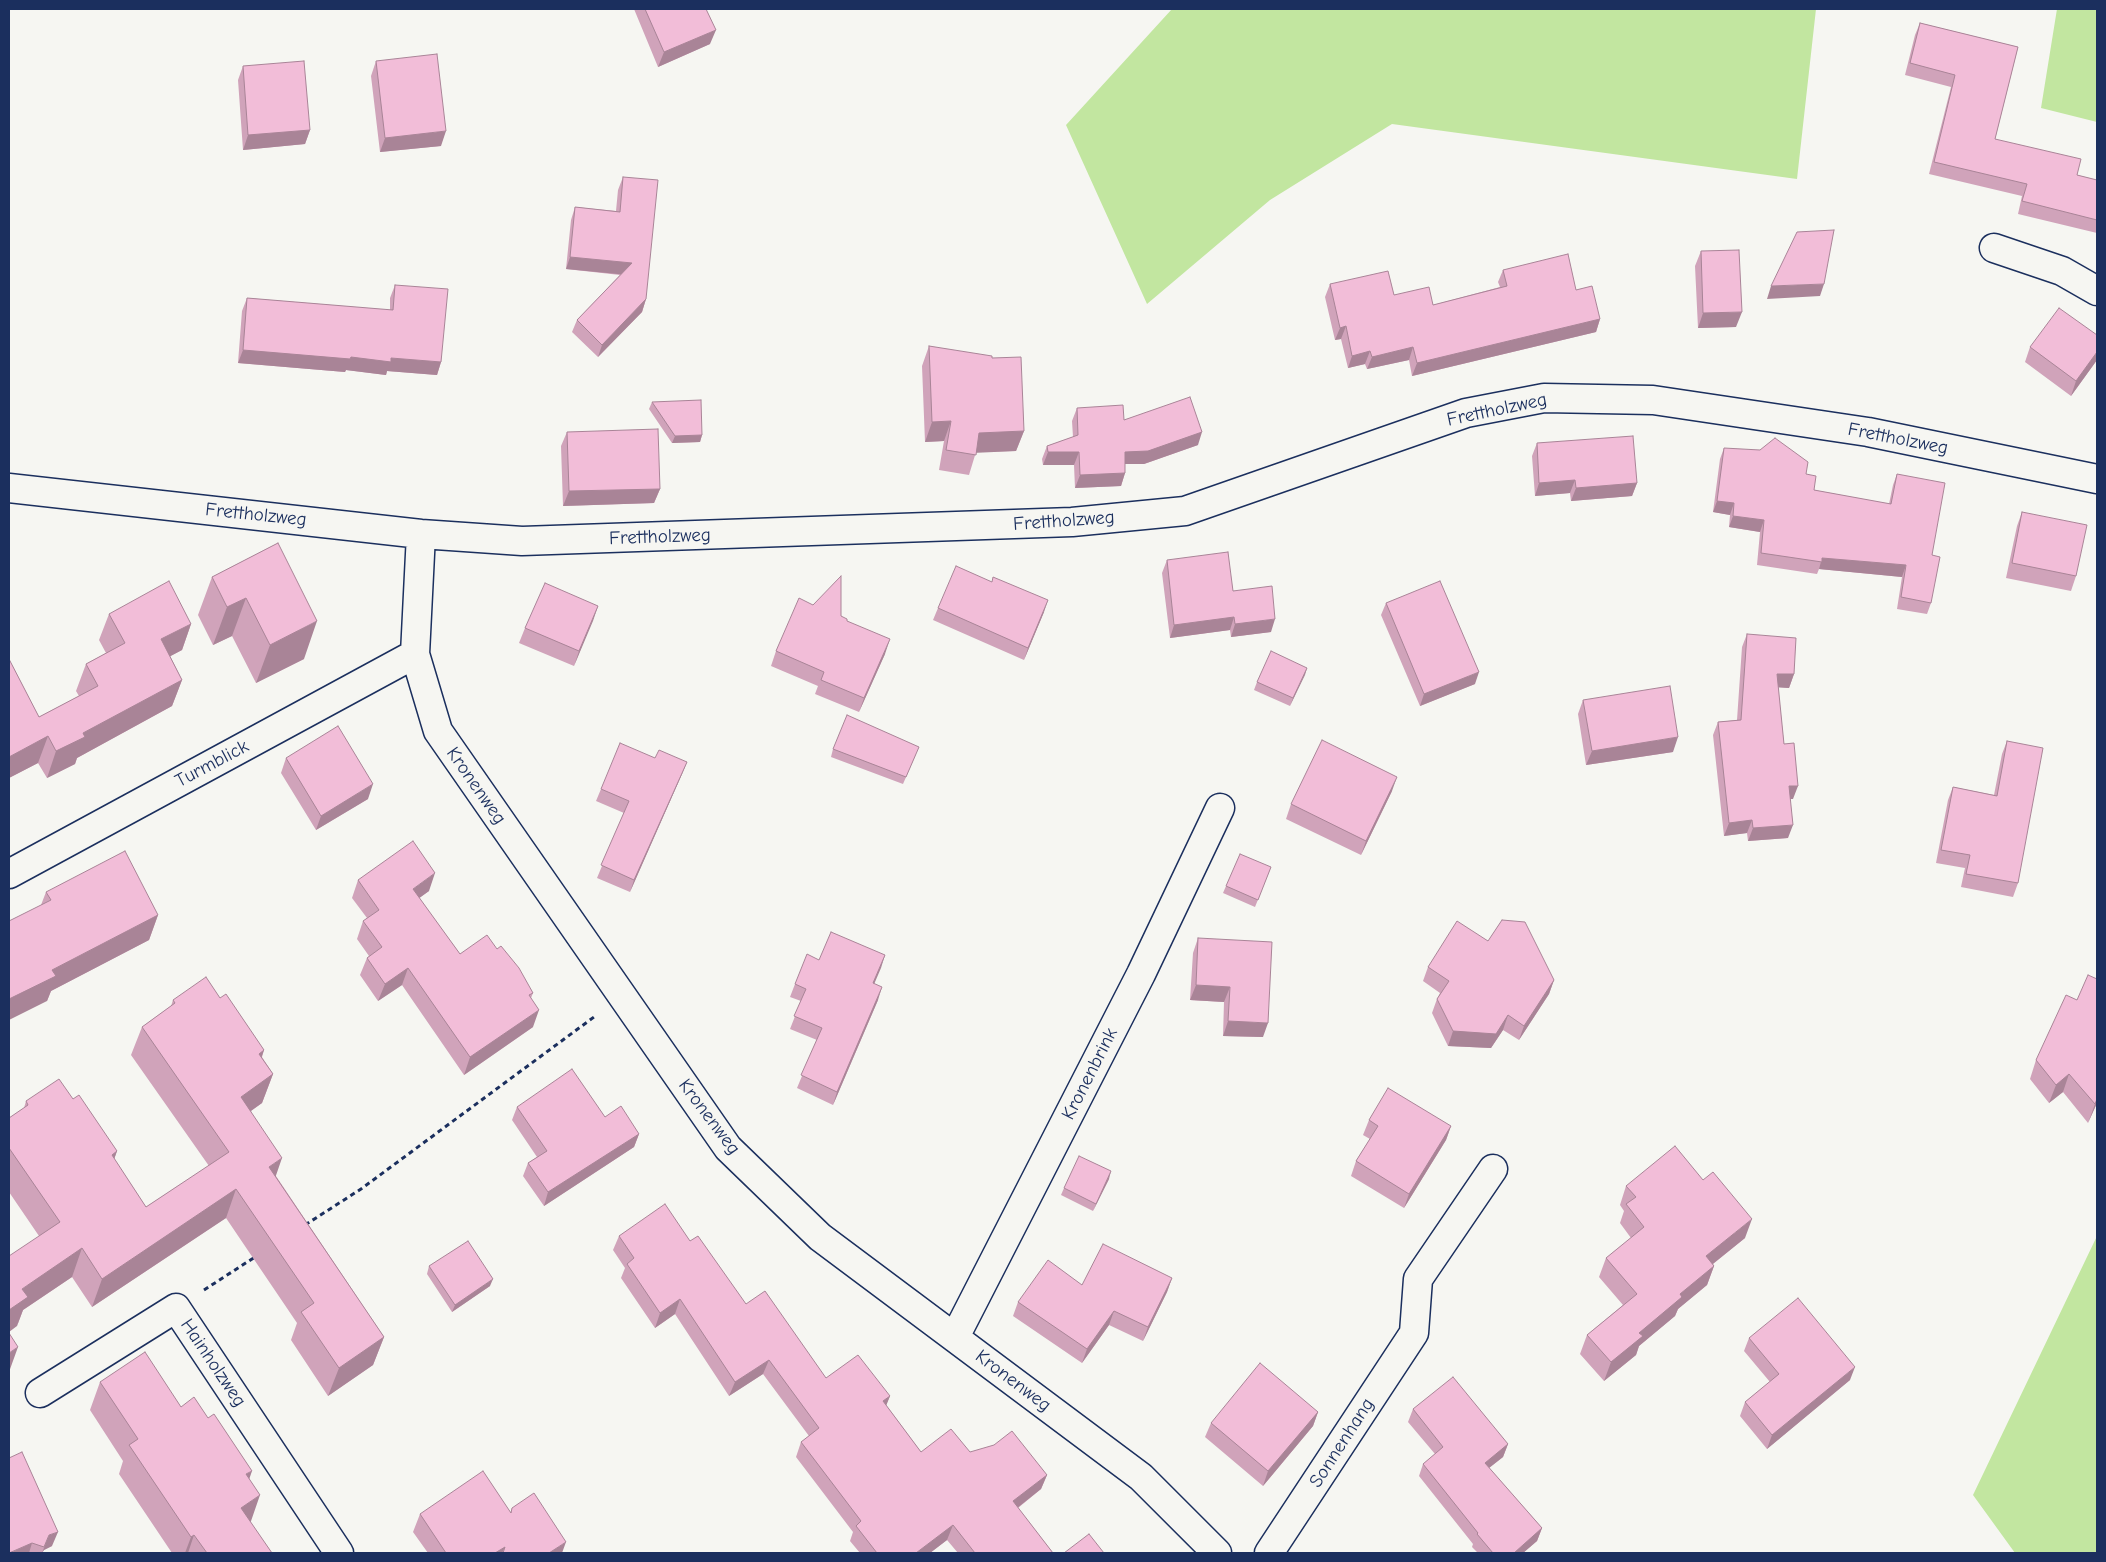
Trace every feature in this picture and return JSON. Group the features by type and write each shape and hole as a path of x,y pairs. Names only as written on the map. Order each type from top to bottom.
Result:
{"street":[{"path":"1994,248 2062,271 2097,291"},
{"name":"Frettholzweg","path":"9,488 422,534 522,541 1072,522 1184,511 1466,413 1544,398 1663,401 1868,432 2097,479"},
{"name":"Kronenweg","path":"422,534 415,654 438,731 728,1148 820,1237 1141,1477 1217,1553"},
{"name":"Turmblick","path":"9,874 415,654"},
{"name":"Kronenbrink","path":"955,1338 1141,974 1220,808"},
{"name":"Sonnenhang","path":"1269,1553 1414,1333 1418,1279 1494,1169"},
{"name":"Hainholzweg","path":"40,1393 176,1308 339,1553"}],"path":[{"path":"302,1227 361,1189 622,996"},
{"path":"176,1308 260,1254"}],"green space":[{"path":"1172,9 1816,9 1797,179 1392,124 1270,200 1147,304 1066,125"},
{"path":"2057,9 2097,9 2097,122 2041,108"},
{"path":"2097,1236 2097,1553 2015,1553 1973,1495"}],"building":[{"path":"645,9 706,9 716,30 664,52"},
{"path":"1920,23 2018,47 1995,139 2081,159 2077,175 2097,180 2097,220 2022,201 2027,184 1934,162 1955,75 1910,63"},
{"path":"437,54 446,131 385,138 376,61"},
{"path":"304,61 310,130 248,135 243,66"},
{"path":"623,177 658,180 646,299 602,345 577,320 632,263 570,257 575,207 620,212"},
{"path":"1834,230 1824,284 1771,286 1797,232"},
{"path":"1739,250 1742,312 1703,313 1701,251"},
{"path":"1568,254 1576,290 1592,286 1600,319 1417,363 1413,347 1372,357 1370,351 1352,356 1346,326 1340,328 1330,284 1388,271 1394,295 1429,287 1433,305 1507,286 1503,270"},
{"path":"395,285 448,289 441,362 391,358 391,362 351,357 350,359 243,350 247,298 393,310"},
{"path":"2059,308 2097,335 2097,352 2076,381 2030,347"},
{"path":"929,346 992,356 992,358 1021,357 1024,431 979,433 976,455 946,450 951,421 932,422"},
{"path":"1190,397 1202,432 1148,451 1125,452 1125,473 1080,475 1079,452 1048,452 1047,446 1078,435 1077,408 1123,405 1124,420"},
{"path":"701,400 702,435 675,436 652,402"},
{"path":"658,429 660,489 569,491 567,432"},
{"path":"1633,436 1637,483 1576,488 1575,480 1539,483 1537,443"},
{"path":"1775,438 1808,462 1806,474 1816,476 1814,490 1891,504 1897,474 1945,483 1932,555 1940,557 1931,603 1901,597 1906,565 1822,558 1822,562 1761,553 1764,520 1733,516 1734,503 1717,501 1724,448 1760,450"},
{"path":"2022,512 2087,525 2076,576 2012,563"},
{"path":"278,543 317,621 270,645 246,598 227,607 212,577"},
{"path":"1228,552 1233,591 1272,586 1275,619 1235,624 1234,617 1174,625 1167,560"},
{"path":"956,566 992,582 993,577 1048,600 1028,648 938,608"},
{"path":"841,576 841,616 847,619 847,621 890,639 864,698 821,680 824,672 776,651 799,598 813,605"},
{"path":"169,581 191,624 161,639 182,680 83,733 85,737 56,751 48,736 9,757 9,659 39,717 98,686 86,664 125,643 109,614"},
{"path":"1440,581 1479,672 1424,694 1386,603"},
{"path":"545,583 598,606 579,651 525,628"},
{"path":"1747,634 1796,638 1794,674 1777,674 1784,744 1794,743 1798,786 1789,786 1793,825 1753,828 1752,820 1729,823 1718,722 1741,720"},
{"path":"1271,651 1307,668 1293,698 1257,682"},
{"path":"1670,686 1678,737 1592,751 1583,700"},
{"path":"847,715 919,747 906,777 833,749"},
{"path":"338,726 373,784 321,816 286,758"},
{"path":"1322,740 1397,777 1366,841 1291,804"},
{"path":"2007,741 2043,748 2018,883 1966,874 1970,855 1941,850 1953,787 1997,796"},
{"path":"620,743 655,758 659,750 687,762 634,880 601,865 629,801 601,789"},
{"path":"413,841 435,873 413,889 460,954 487,935 497,949 501,946 519,968 533,993 529,995 539,1010 470,1057 408,968 385,984 367,958 382,947 363,921 379,910 358,880"},
{"path":"125,851 158,915 52,970 56,976 9,999 9,921 51,900 46,892"},
{"path":"1240,854 1271,867 1258,900 1226,886"},
{"path":"1502,920 1525,922 1554,980 1524,1026 1508,1015 1496,1034 1453,1031 1437,999 1449,981 1428,967 1457,921 1488,941"},
{"path":"831,932 885,955 873,983 882,987 837,1092 801,1075 822,1028 794,1016 806,989 795,984 807,954 819,960"},
{"path":"1198,938 1272,942 1268,1023 1228,1021 1230,987 1196,985"},
{"path":"2088,975 2097,979 2097,1099 2095,1104 2069,1074 2056,1085 2036,1060 2066,995 2077,1000"},
{"path":"206,977 220,998 226,994 264,1050 259,1054 273,1074 241,1097 282,1158 269,1167 384,1337 339,1368 301,1312 314,1303 236,1189 102,1279 82,1248 22,1289 28,1297 9,1310 9,1256 60,1222 9,1148 9,1118 28,1105 26,1101 59,1079 73,1099 79,1095 117,1151 112,1155 146,1207 229,1152 142,1027 175,1003 173,1000"},
{"path":"572,1069 605,1117 621,1106 639,1134 548,1192 528,1163 547,1151 517,1107"},
{"path":"1388,1088 1451,1126 1409,1194 1356,1161 1378,1126 1369,1120"},
{"path":"1675,1146 1703,1180 1713,1172 1752,1219 1706,1256 1714,1266 1680,1294 1682,1297 1639,1333 1643,1336 1611,1362 1587,1335 1637,1294 1606,1258 1644,1227 1626,1204 1636,1197 1626,1186"},
{"path":"1079,1156 1111,1171 1096,1204 1064,1188"},
{"path":"665,1204 690,1241 698,1236 746,1304 765,1291 826,1378 858,1355 890,1396 883,1401 921,1452 951,1429 970,1452 994,1445 1012,1431 1047,1475 1013,1501 1053,1553 975,1553 953,1525 916,1553 877,1553 856,1526 861,1521 801,1442 819,1428 769,1360 735,1382 680,1299 660,1313 627,1264 634,1258 619,1236"},
{"path":"468,1241 493,1279 455,1305 429,1266"},
{"path":"1103,1244 1172,1278 1148,1327 1114,1311 1087,1349 1018,1302 1048,1260 1082,1285"},
{"path":"1798,1298 1855,1367 1772,1435 1745,1402 1779,1374 1749,1338"},
{"path":"9,1333 18,1347 9,1353"},
{"path":"145,1352 181,1407 194,1397 208,1418 214,1414 252,1471 246,1474 260,1495 241,1508 272,1553 207,1553 194,1535 191,1537 129,1445 138,1439 100,1382"},
{"path":"1260,1363 1318,1412 1268,1471 1211,1423"},
{"path":"1453,1377 1508,1444 1485,1463 1542,1528 1514,1553 1493,1553 1423,1464 1443,1447 1413,1409"},
{"path":"22,1452 58,1532 49,1535 44,1547 32,1543 9,1553 9,1458"},
{"path":"483,1471 511,1513 512,1508 534,1493 566,1542 549,1553 503,1553 505,1547 495,1553 446,1553 420,1514"},
{"path":"1089,1534 1104,1553 1064,1553"}]}
